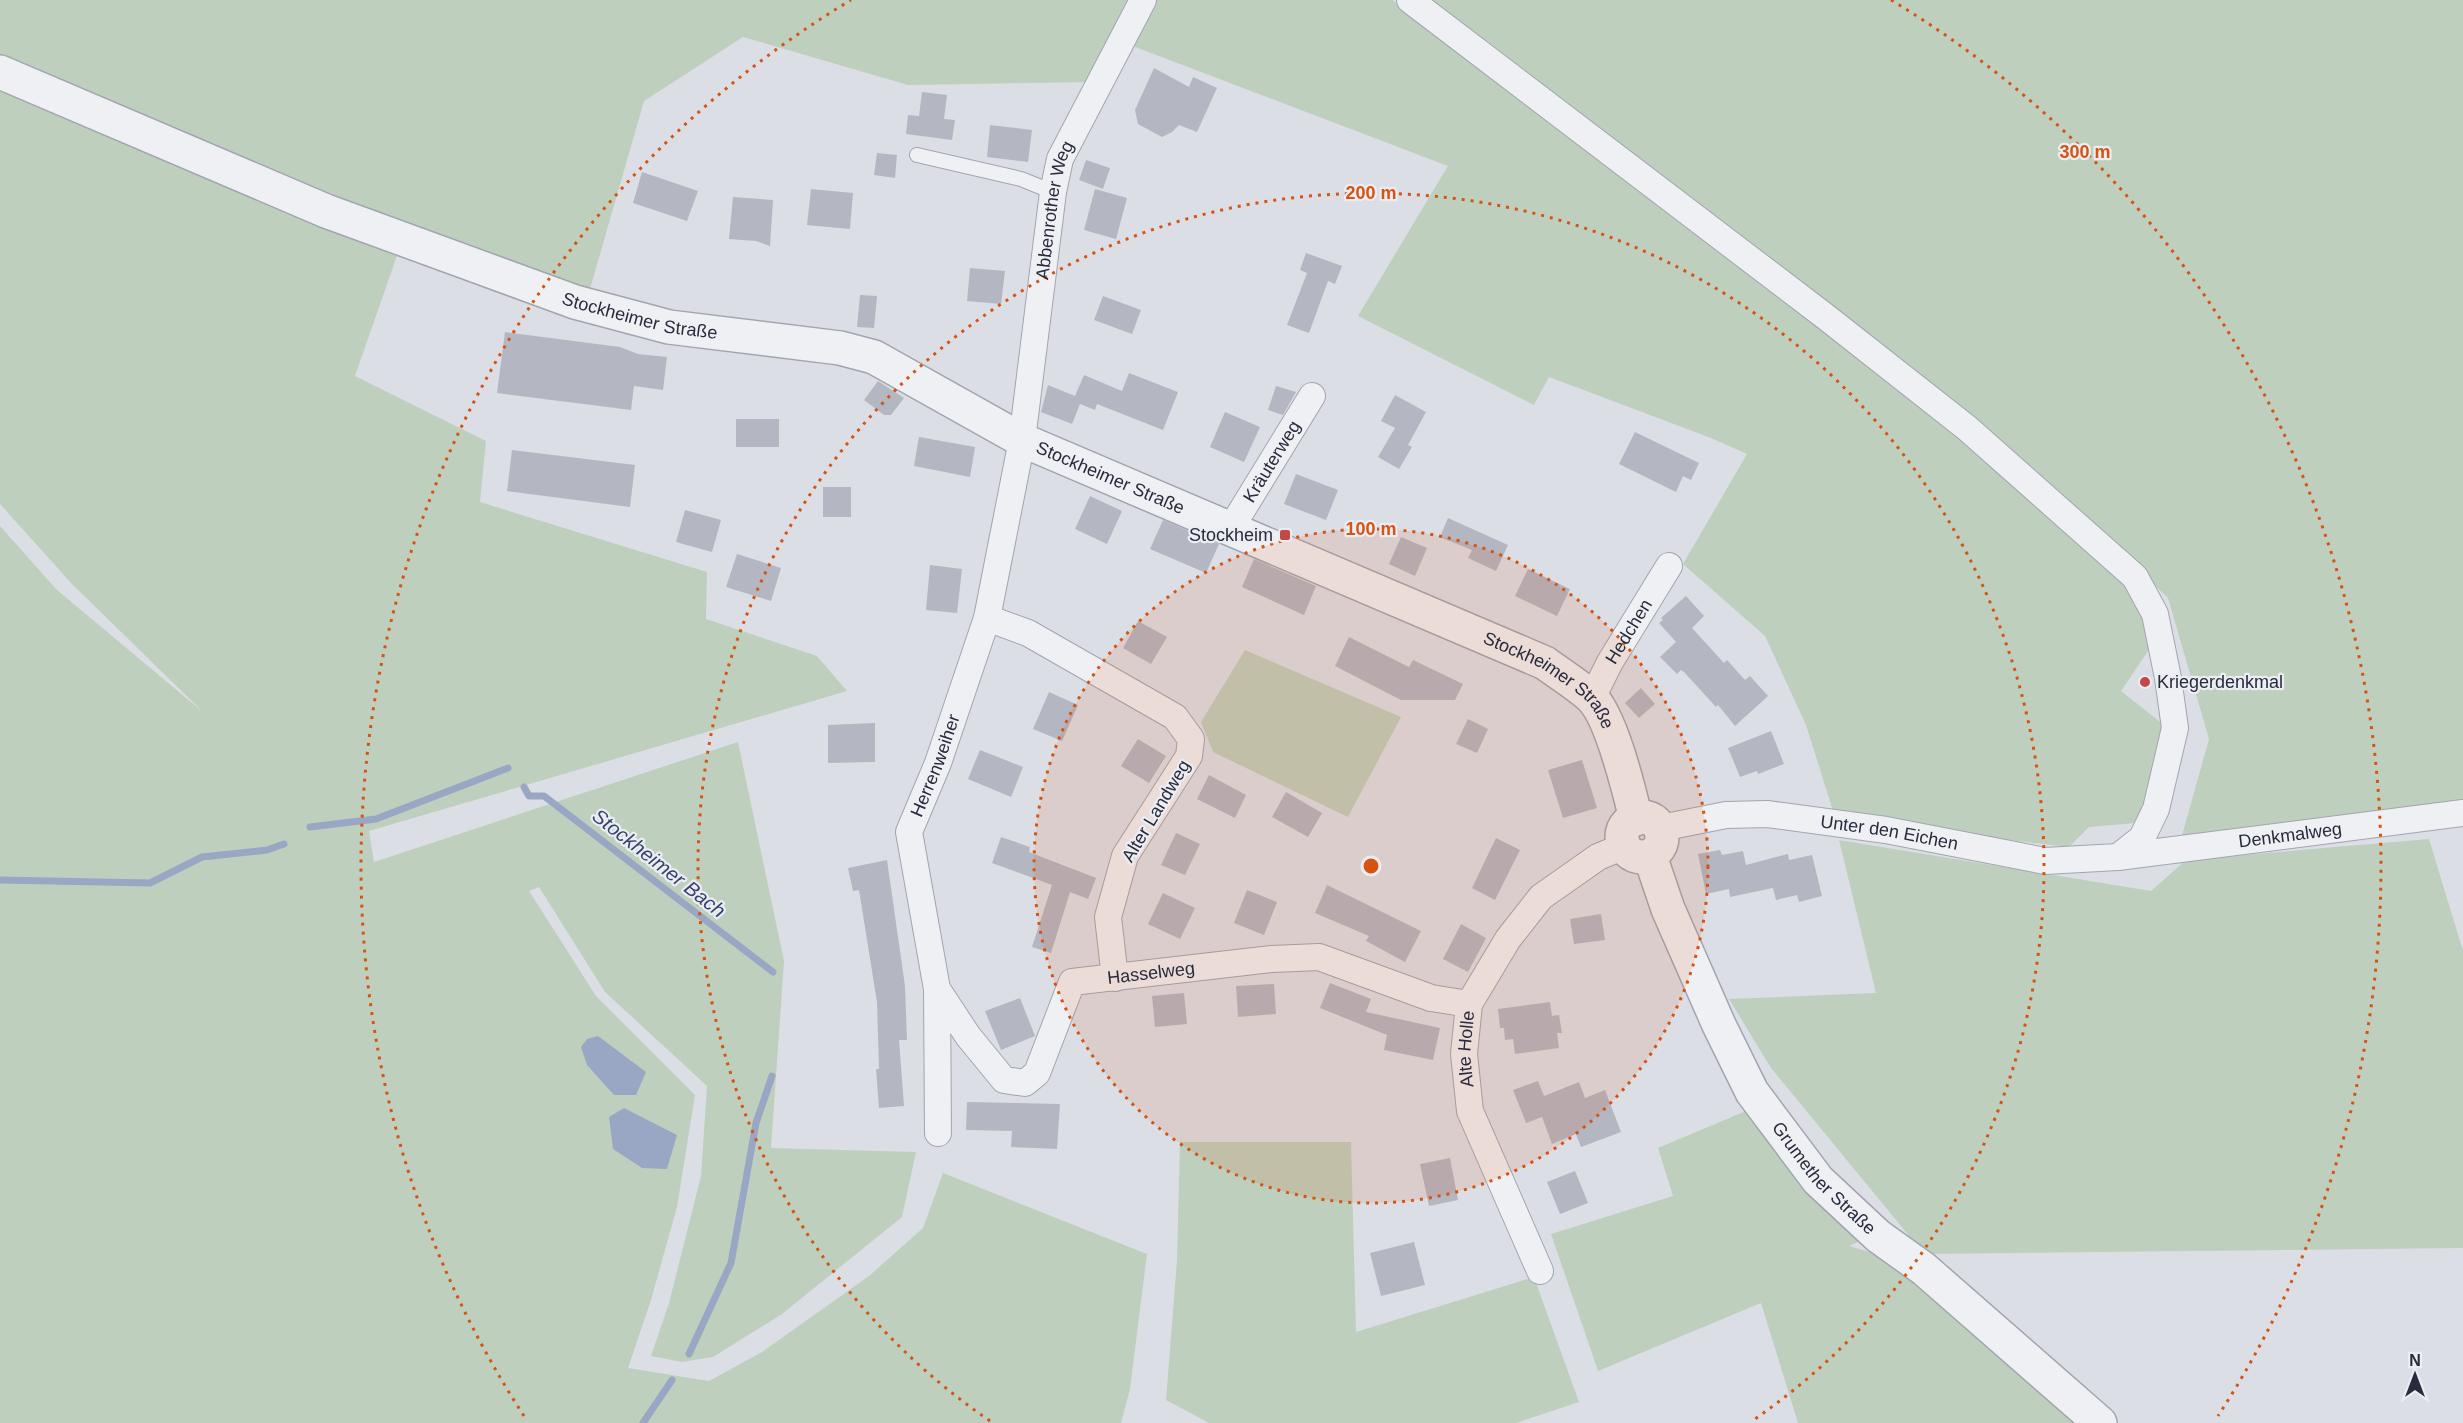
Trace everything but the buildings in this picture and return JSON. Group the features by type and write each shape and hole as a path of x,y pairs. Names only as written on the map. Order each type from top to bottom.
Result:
{"street":[{"name":"Abbenrother Weg","path":"1022,440 1053,192 1060,159 1143,0"},
{"path":"1410,0 1826,317 1967,428 2135,577 2155,614 2175,728 2156,809 2142,838 2118,857"},
{"name":"Stockheimer Straße","path":"0,72 326,211 575,302 669,327 840,348 874,357 1022,440 1545,663 1592,698 1606,724 1621,763 1643,837"},
{"name":"Kräuterweg","path":"1231,528 1312,396"},
{"name":"Herrenweiher","path":"938,1134 937,989 909,832 938,763 987,618 1022,440"},
{"name":"Hedchen","path":"1592,698 1610,662 1669,566"},
{"name":"Alter Landweg","path":"987,618 1028,633 1175,717 1191,739 1189,756 1125,856 1108,917 1115,978"},
{"name":"Denkmalweg","path":"2118,857 2463,813"},
{"name":"Unter den Eichen","path":"1643,837 1726,815 1767,814 1886,831 2045,861 2118,857"},
{"name":"Alte Holle","path":"1540,1271 1470,1111 1464,1054 1468,1004 1508,939 1541,897 1598,857 1643,837"},
{"name":"Grumether Straße","path":"1643,837 1668,909 1719,1025 1752,1092 1818,1180 1878,1236 1924,1269 2100,1423"},
{"name":"Hasselweg","path":"937,989 968,1036 1004,1080 1025,1083 1036,1073 1072,982 1272,959 1319,957 1431,998 1468,1004"}],"lane":[{"path":"917,155 1021,179 1053,192"}],"green space":[{"path":"0,0 1135,0 1091,82 908,85 743,37 644,101 588,296 0,62"},
{"path":"1153,0 1393,0 1404,10 1411,0 2463,0 2463,803 2181,839 2209,739 2168,598 2033,469 1486,40 1468,56 2000,468 2155,614 2150,648 2121,691 2183,740 2159,821 2089,827 2069,847 1967,835 1834,814 1806,725 1765,636 1683,564 1747,454 1711,438 1549,377 1534,405 1358,316 1448,166 1130,45"},
{"path":"0,87 400,247 355,376 486,441 480,502 707,572 706,619 817,656 847,691 369,831 374,862 738,742 784,961 771,1148 916,1152 902,1217 782,1314 713,1357 682,1362 651,1356 669,1303 701,1176 707,1086 605,992 539,887 529,891 596,996 695,1095 677,1207 651,1300 628,1368 709,1381 762,1352 869,1276 923,1228 943,1173 1147,1254 1130,1389 1121,1423 0,1423 0,526 57,590 203,712 72,584 0,504"},
{"path":"1245,650 1401,717 1348,817 1213,752 1201,722"},
{"path":"2429,839 2463,951 2463,1248 1924,1254 1771,1068 1729,999 1876,993 1839,840 2151,891 2186,860"},
{"path":"1753,1108 1866,1238 1849,1246 1893,1259 2078,1423 1798,1423 1761,1303 1598,1371 1551,1234 1673,1196 1658,1148"},
{"path":"1180,1142 1351,1142 1356,1332 1534,1277 1579,1402 1516,1423 1209,1423 1166,1400 1177,1260"}],"water":[{"path":"598,1036 646,1072 636,1095 614,1095 587,1065 581,1047 587,1039"},
{"path":"624,1108 677,1135 667,1169 642,1168 613,1149 609,1117"}],"waterway":[{"name":"Stockheimer Bach","path":"310,827 376,819 508,768"},
{"name":"Stockheimer Bach","path":"524,787 529,796 544,796 773,972"},
{"name":"Stockheimer Bach","path":"0,880 150,883 202,857 267,850 284,844"},
{"name":"Stockheimer Bach","path":"689,1354 731,1263 756,1123 772,1076"},
{"name":"Stockheimer Bach","path":"643,1423 672,1380"}],"place":[{"name":"Stockheim","path":"1285,535"},
{"name":"Kriegerdenkmal","path":"2145,682"}]}
